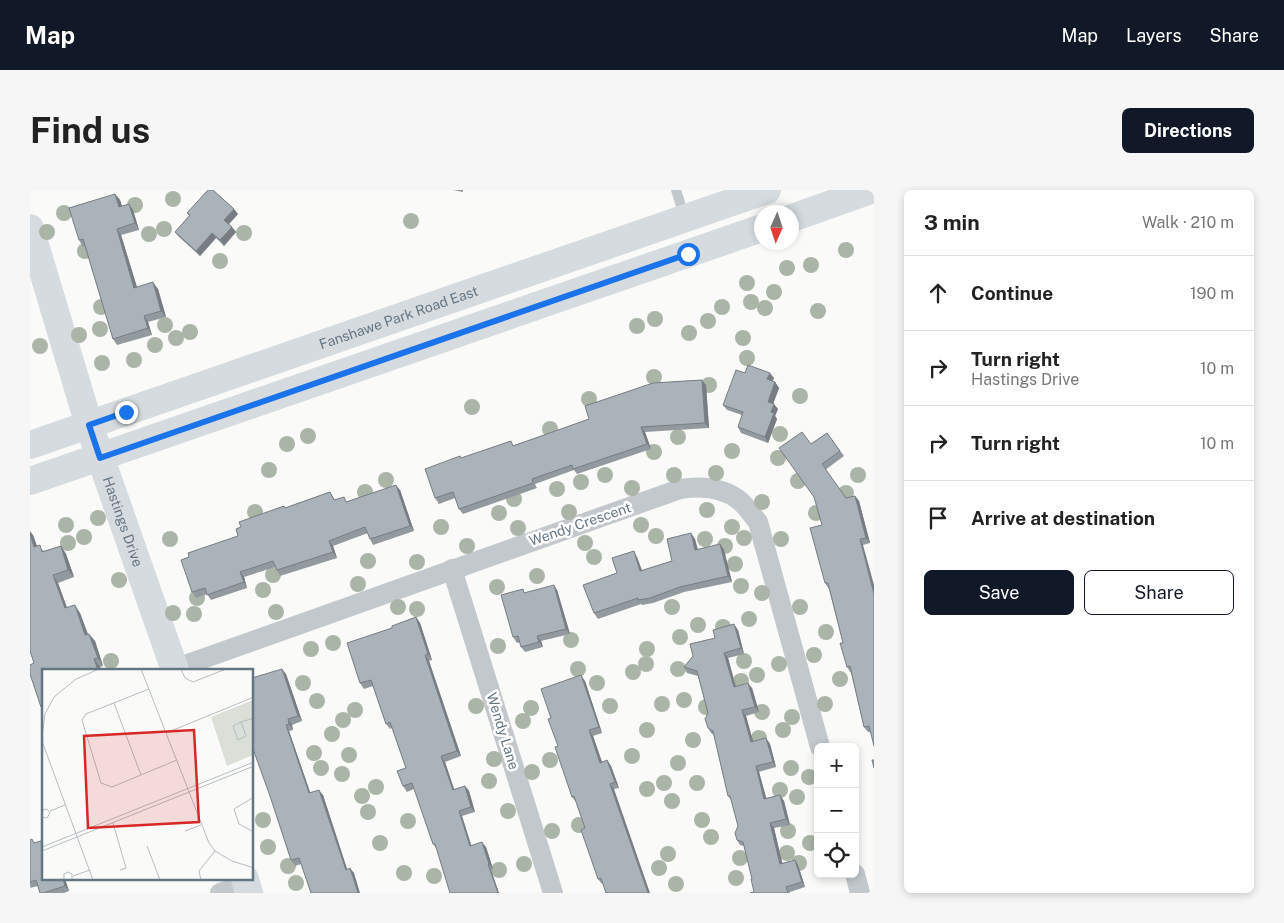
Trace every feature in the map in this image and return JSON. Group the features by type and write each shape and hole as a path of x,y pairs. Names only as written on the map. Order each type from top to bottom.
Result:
{"main road":[{"name":"Fanshawe Park Road East","path":"30,445 767,190"},
{"path":"799,216 871,190"},
{"name":"Hastings Drive","path":"30,228 89,425 175,669"},
{"path":"30,481 754,231"}],"street":[{"name":"Wendy Crescent","path":"178,669 452,569 680,489 698,487 723,492 740,501 758,522 819,743"},
{"name":"Wendy Lane","path":"452,569 553,893"},
{"path":"856,878 860,893"},
{"path":"220,893 247,885"}],"lane":[{"path":"676,190 685,219"}],"building":[{"path":"208,190 213,190 234,209 224,220 232,227 220,240 212,233 196,251 175,232 190,215 187,213"},
{"path":"115,194 119,207 129,204 135,223 117,229 134,288 153,282 161,311 144,316 148,328 113,339 83,239 79,240 69,208"},
{"path":"748,365 770,373 767,379 775,382 768,402 774,404 771,412 774,413 765,437 738,427 743,412 723,405 736,370 745,373"},
{"path":"702,380 705,423 641,427 647,444 573,469 572,465 532,479 533,483 459,509 453,492 435,498 425,469 460,456 461,458 511,441 513,446 589,419 585,406 653,383"},
{"path":"802,432 811,444 827,433 840,451 822,464 846,498 855,496 866,538 860,539 874,594 874,746 869,726 864,727 850,666 847,667 840,643 843,643 828,583 825,583 810,528 822,525 814,497 779,448"},
{"path":"396,485 410,526 370,539 365,527 329,541 333,552 277,570 273,561 240,572 244,582 207,595 205,588 192,592 181,560 189,557 188,553 238,536 236,529 241,527 239,522 330,492 334,500 344,497 346,502"},
{"path":"691,533 695,550 720,544 728,576 680,587 650,598 638,600 638,598 594,613 583,585 617,573 612,558 634,551 640,571 672,561 667,539"},
{"path":"30,534 34,547 40,545 42,552 61,546 68,570 53,575 65,608 75,605 85,635 89,634 98,658 94,659 98,669 42,669 41,707 30,674 30,665 34,663 30,651"},
{"path":"554,585 566,629 537,636 539,642 521,647 518,636 513,637 501,595 523,589 524,593"},
{"path":"416,617 428,654 425,655 457,751 441,756 453,790 465,786 471,807 459,811 470,846 482,842 498,893 450,893 435,844 433,844 412,783 403,786 397,771 406,768 390,722 386,724 371,680 360,683 347,643 392,628 392,626"},
{"path":"734,624 741,648 724,653 734,687 748,683 755,707 742,710 751,742 766,738 773,762 756,766 764,799 780,795 786,819 770,823 780,864 795,860 802,882 786,887 788,893 750,893 754,892 752,879 743,842 737,840 735,833 738,826 730,796 728,796 713,731 708,728 705,719 708,713 697,671 684,667 693,656 690,644 715,638 713,630"},
{"path":"282,669 298,716 288,719 289,724 286,725 309,793 319,790 346,870 350,868 358,893 311,893 299,858 291,860 254,752 254,677"},
{"path":"581,675 599,727 589,730 600,763 607,760 615,782 610,784 648,893 606,893 601,878 598,879 581,830 585,828 555,747 558,746 548,719 551,718 541,689"},
{"path":"32,839 34,843 42,841 42,880 63,880 65,886 40,893 36,880 30,882 30,840"}],"route":[{"path":"126,412 89,425 100,458 688,254"}]}
